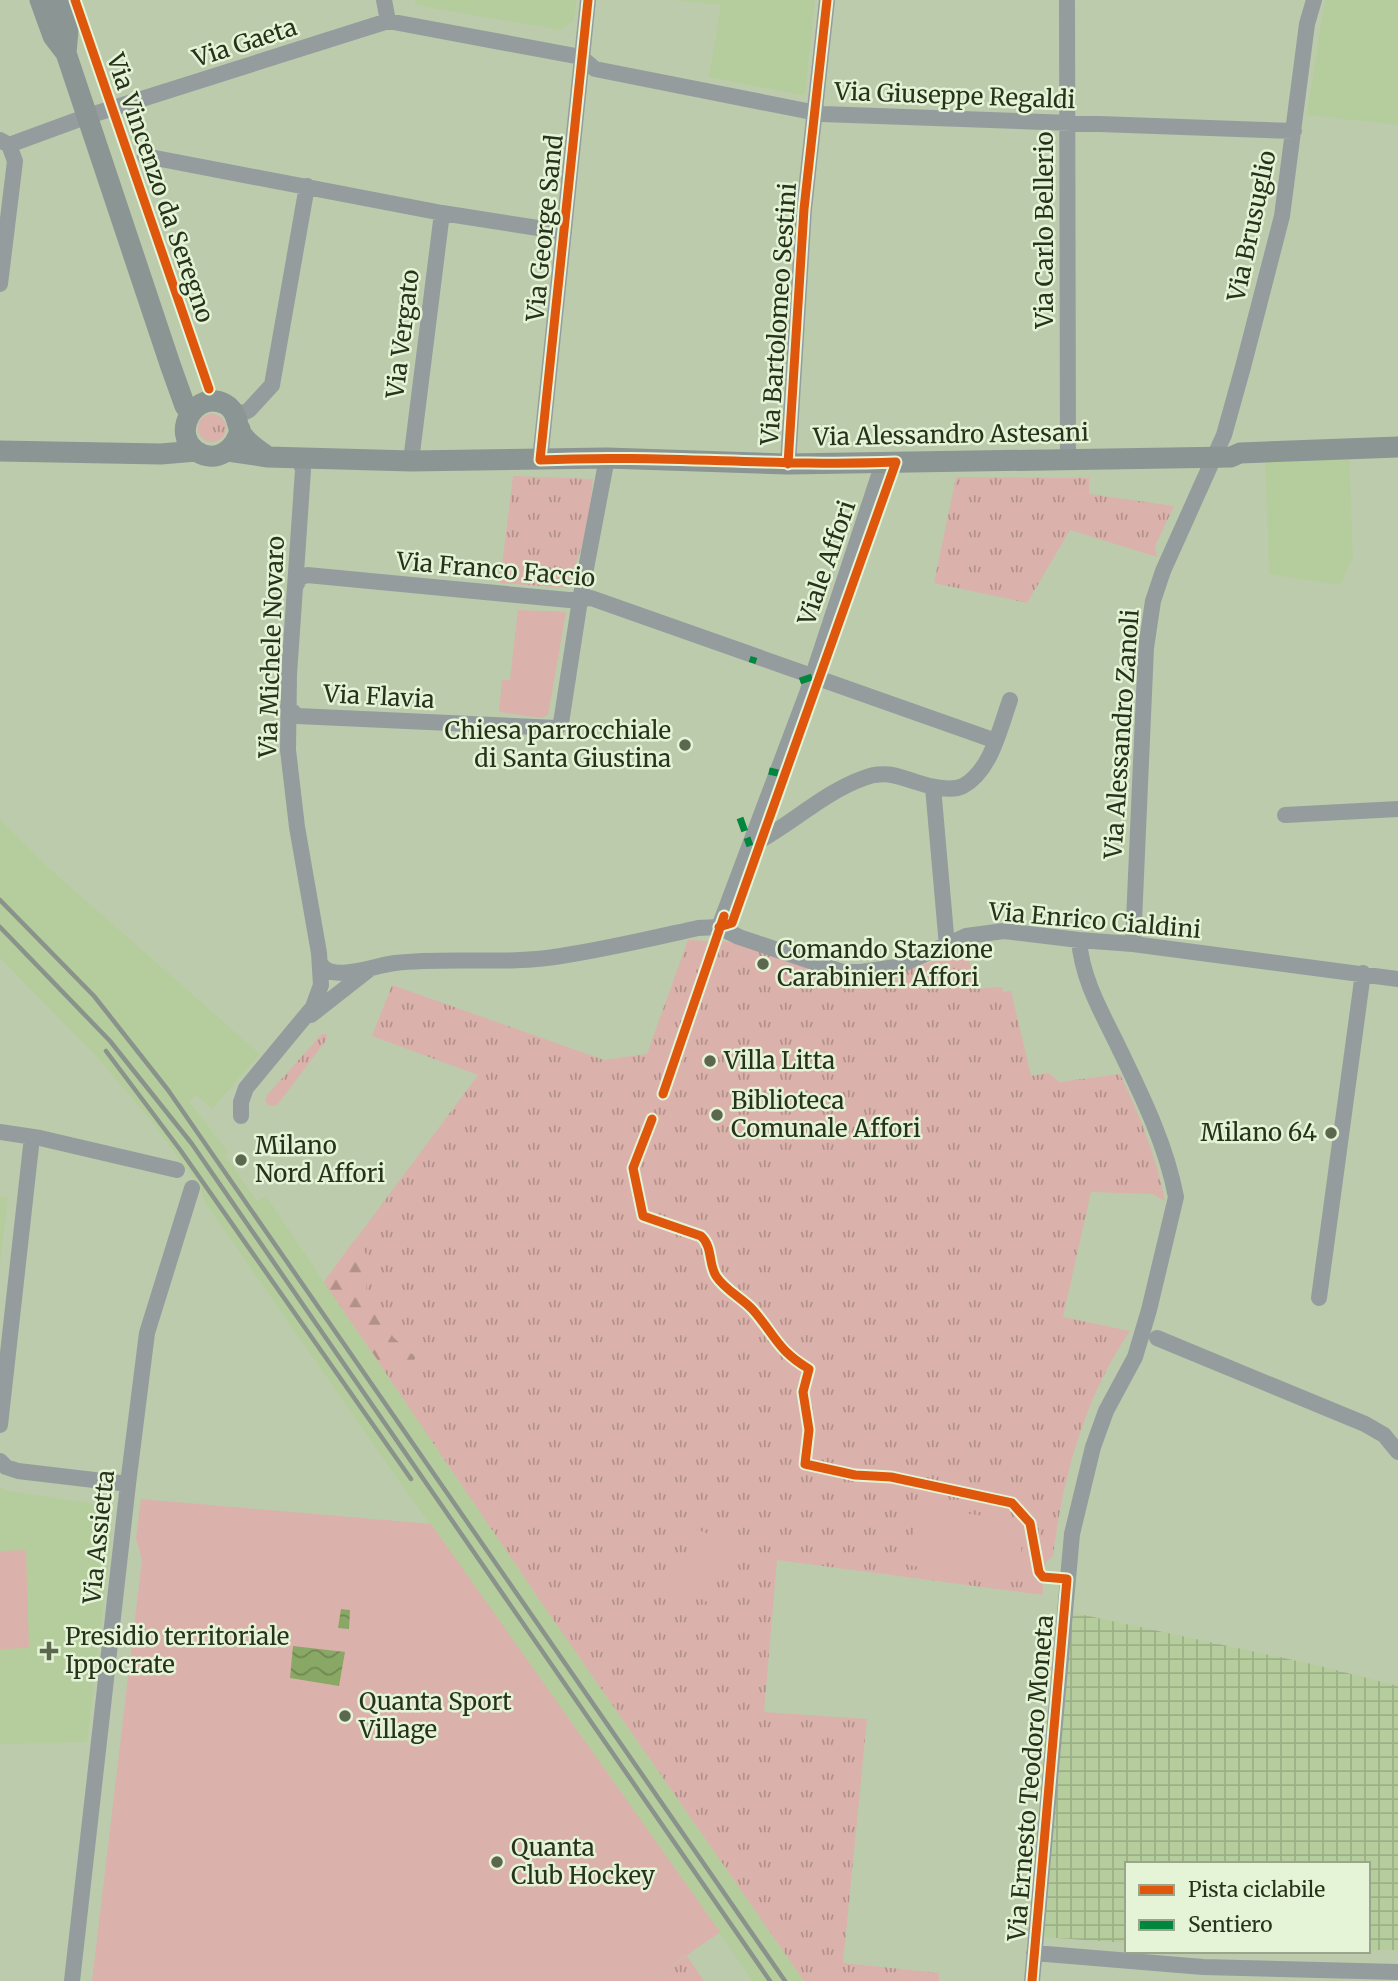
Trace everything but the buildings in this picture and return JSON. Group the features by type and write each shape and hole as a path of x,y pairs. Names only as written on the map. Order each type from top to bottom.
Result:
{"main road":[{"name":"Via Vincenzo da Seregno","path":"40,0 53,36 66,53 193,425"},
{"name":"Via Vincenzo da Seregno","path":"59,0 68,30 66,53"},
{"path":"1,452 155,454 193,425 217,401 225,404 238,422 243,436 268,457"},
{"path":"229,451 239,437 238,422"},
{"name":"Via Alessandro Astesani","path":"193,425 212,456 229,451 268,457 411,461 607,458 788,464 884,463 1231,457 1240,453 1398,447"}],"street":[{"path":"384,0 388,21"},
{"name":"Via George Sand","path":"540,460 588,0"},
{"name":"Via Bartolomeo Sestini","path":"788,464 804,209 827,0"},
{"name":"Via Carlo Bellerio","path":"1068,0 1068,460"},
{"name":"Via Brusuglio","path":"1215,456 1224,435 1243,367 1282,216 1307,24 1314,0"},
{"name":"Via Gaeta","path":"4,142 388,21 581,57"},
{"name":"Via Giuseppe Regaldi","path":"581,57 595,69 814,112 1294,131"},
{"path":"0,284 15,161 4,142"},
{"path":"145,156 442,214 564,232"},
{"path":"238,422 272,385 307,186"},
{"name":"Via Vergato","path":"411,461 442,214"},
{"name":"Via Alessandro Zanoli","path":"1133,944 1146,648 1153,601 1163,571 1215,456"},
{"name":"Via Michele Novaro","path":"299,458 303,470 288,707 288,750 320,963 320,992 301,1023"},
{"path":"580,600 607,458"},
{"name":"Viale Affori","path":"750,846 812,677 884,463"},
{"name":"Via Franco Faccio","path":"295,587 300,578 307,575 580,600 591,598 996,741"},
{"name":"Via Flavia","path":"288,707 296,716 557,729 561,723 580,600"},
{"path":"320,963 323,969 336,974 444,959 559,957 698,928 719,927 750,846 836,790 870,776 886,773 933,787 957,788 977,776 996,741 1010,699"},
{"path":"933,787 947,946"},
{"path":"1285,815 1398,809"},
{"name":"Via Enrico Cialdini","path":"719,927 739,937 843,972 896,967 966,936 1004,931 1133,944 1398,979"},
{"name":"Via Ernesto Teodoro Moneta","path":"1032,1981 1072,1534 1096,1438 1106,1411 1135,1357 1175,1208 1173,1180 1145,1101 1085,977 1079,940"},
{"path":"241,1116 241,1102 246,1088 301,1023 372,967"},
{"path":"1318,1297 1363,973"},
{"path":"0,1132 177,1170"},
{"path":"0,1424 32,1137"},
{"name":"Via Assietta","path":"72,1981 147,1333 192,1188"},
{"path":"1149,1310 1157,1338 1365,1424 1384,1435 1398,1452"},
{"name":"Via Ernesto Teodoro Moneta","path":"1135,1357 1157,1338"},
{"path":"0,1461 6,1467 18,1471 128,1484"},
{"path":"1034,1953 1203,1968 1398,1972"}],"shaded area":[{"path":"416,0 576,0 574,21 560,30 415,5"},
{"path":"676,0 815,0 805,93 801,95 709,77 721,5"},
{"path":"1327,0 1398,0 1398,125 1307,115 1324,4"},
{"path":"1349,449 1353,557 1340,585 1269,574 1265,452"},
{"path":"0,819 50,869 260,1054 212,1109 197,1095 189,1101 228,1152 225,1155 257,1201 266,1196 541,1602 804,1981 753,1981 399,1481 204,1201 201,1189 150,1119 95,1055 0,958"},
{"path":"0,1196 8,1198 0,1264"},
{"name":"Presidio territoriale Ippocrate","path":"0,1487 8,1491 89,1503 106,1510 110,1519 112,1530 87,1742 0,1744"},
{"path":"1070,1612 1316,1665 1398,1686 1398,1950 1370,1950 1370,1862 1125,1862 1125,1943 1042,1937"}],"green space":[{"path":"212,414 222,418 226,428 222,438 212,442 202,438 198,428 202,418"},
{"path":"513,476 593,479 587,532 567,588 500,583"},
{"path":"956,477 1089,478 1089,494 1174,506 1155,546 1157,557 1070,530 1027,603 934,583"},
{"path":"518,610 566,612 548,715 541,718 499,712 502,680 510,680"},
{"path":"688,940 731,942 847,980 868,980 959,954 966,949 977,989 1002,987 1003,992 1011,991 1031,1076 1049,1073 1059,1082 1120,1074 1147,1136 1161,1184 1165,1201 1152,1194 1091,1192 1063,1317 1130,1331 1100,1383 1078,1439 1063,1497 1053,1556 1046,1562 1042,1595 777,1560 764,1712 867,1719 843,1963 939,1973 939,1981 804,1981 541,1602 324,1282 478,1075 372,1036 392,985 604,1060 647,1054"},
{"path":"322,1034 326,1034 327,1039 278,1104 268,1105 265,1100 267,1095"},
{"path":"354,1240 368,1256 367,1301 384,1319 393,1337 415,1357 414,1365 381,1365 324,1282"},
{"name":"Quanta Sport Village","path":"141,1499 431,1524 720,1932 650,1981 92,1981 142,1560 136,1538"},
{"path":"917,1506 1017,1521 1022,1544 1017,1582 908,1565"},
{"path":"696,1529 733,1544 708,1602 672,1587"},
{"path":"26,1550 29,1648 0,1649 0,1551"},
{"path":"687,1956 704,1981 650,1981"}],"water":[{"path":"341,1609 350,1610 349,1629 338,1628"},
{"name":"Quanta Sport Village","path":"293,1646 345,1652 339,1686 290,1678"}],"railway":[{"path":"0,900 94,996 168,1090 785,1981"},
{"path":"0,927 110,1041 192,1144 770,1981"},
{"path":"106,1051 181,1151 411,1479"}],"marked path":[{"path":"752,663 754,657"},
{"path":"800,681 812,677"},
{"path":"769,771 778,773"},
{"path":"740,818 750,846"}],"cycle path":[{"path":"75,0 209,389"},
{"path":"588,0 540,460 629,458 807,463 896,462 732,923 719,927"},
{"path":"788,464 804,209 827,0"},
{"path":"663,1094 724,916"},
{"path":"652,1119 633,1168 643,1216 701,1236 705,1240 714,1271 720,1281 753,1310 783,1349 809,1369 803,1392 809,1430 805,1464 855,1475 891,1477 1012,1503 1030,1523 1039,1572 1043,1577 1067,1579 1032,1981"}],"place":[{"name":"Chiesa parrocchiale di Santa Giustina","path":"685,745"},
{"name":"Comando Stazione Carabinieri Affori","path":"763,964"},
{"name":"Villa Litta","path":"710,1061"},
{"name":"Biblioteca Comunale Affori","path":"717,1115"},
{"name":"Milano 64","path":"1331,1133"},
{"name":"Milano Nord Affori","path":"241,1160"},
{"name":"Presidio territoriale Ippocrate","path":"49,1651"},
{"name":"Quanta Sport Village","path":"345,1716"},
{"name":"Quanta Club Hockey","path":"497,1862"}]}
